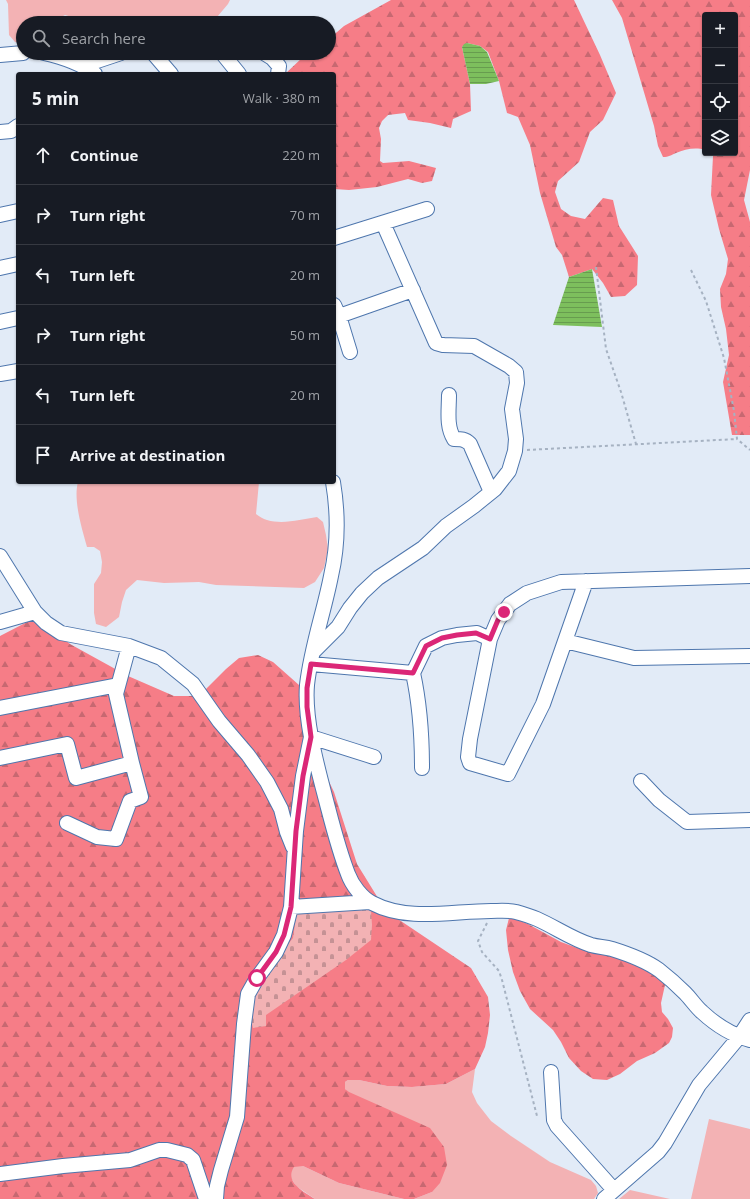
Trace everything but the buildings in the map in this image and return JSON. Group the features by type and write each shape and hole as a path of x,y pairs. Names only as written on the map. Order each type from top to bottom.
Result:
{"street":[{"path":"0,55 16,54"},
{"path":"70,60 92,72"},
{"path":"82,66 100,60"},
{"path":"159,60 169,72"},
{"path":"228,60 237,72"},
{"path":"274,60 279,66 278,72"},
{"path":"0,132 11,131 16,127"},
{"path":"336,237 427,209"},
{"path":"0,215 16,211"},
{"path":"312,657 338,627 362,593 378,578 423,548 446,526 491,492 509,471 515,451 516,440 512,409 517,383 516,372 509,366 474,346 443,345 436,343 383,224"},
{"path":"0,268 16,264"},
{"path":"350,352 336,310 413,290"},
{"path":"0,322 16,318"},
{"path":"0,374 16,371"},
{"path":"449,395 449,428 451,434 454,439 466,440 470,444 491,492"},
{"path":"334,484 335,552 332,574 312,657 307,688 307,707 311,737 337,842 348,875 358,890 370,902 387,910 406,914 492,911 515,912 537,919 572,937 592,945 612,949 636,957 659,970 684,992 701,1012 721,1027 744,1038"},
{"path":"0,556 35,612 46,623 61,633 129,646 161,658 194,684 219,721 248,755 268,782 281,808 287,832 294,850"},
{"path":"586,581 543,704 508,774 470,763 468,757 470,739 490,639 498,620 510,604 527,593 561,582 586,581 750,576"},
{"path":"0,622 35,612"},
{"path":"422,768 421,727 418,695 413,673 426,646 442,638 457,635 476,633 490,639"},
{"path":"565,641 634,658 750,656"},
{"path":"67,822 97,837 116,838 130,801 141,797 116,694 129,646"},
{"path":"312,657 413,673"},
{"path":"0,708 118,685"},
{"path":"216,1199 217,1186 221,1170 237,1117 244,1024 248,994 279,946 284,935 291,907 294,850 303,776 311,737"},
{"path":"311,737 374,757"},
{"path":"0,758 67,744 76,778 132,763"},
{"path":"641,781 659,800 687,822 750,820"},
{"path":"291,907 370,902"},
{"path":"551,1072 554,1120 610,1195 658,1152 699,1084 744,1038 750,1020"},
{"path":"0,1174 63,1166 130,1160 159,1150 166,1150 188,1155 193,1160 206,1199"}],"path":[{"path":"596,267 606,349 621,392 636,444"},
{"path":"690,270 706,302 724,358 734,411 737,438 750,450"},
{"path":"515,451 737,438"},
{"path":"492,911 478,941 482,952 499,971 537,1116"}],"green space":[{"path":"6,0 230,0 218,16 16,16 16,42 9,35 8,4"},
{"path":"391,0 574,0 616,93 603,120 590,132 579,162 558,181 555,192 561,209 571,216 585,219 603,198 613,200 619,226 638,256 637,285 625,296 611,297 603,283 592,269 569,277 562,255 556,247 540,193 530,145 518,117 507,113 499,81 488,52 480,46 467,43 462,47 470,84 471,111 453,119 451,128 408,120 405,113 388,115 382,121 379,128 381,139 380,161 383,163 409,161 436,168 432,181 422,183 408,179 377,187 349,190 336,189 336,72 287,72 300,60 336,60 336,33 344,26"},
{"path":"612,0 750,0 750,170 744,200 750,222 750,435 732,435 723,382 729,355 726,329 721,307 720,289 726,274 728,259 711,195 713,156 738,156 738,12 702,12 702,150 690,149 663,157 658,146 654,126 622,18"},
{"path":"78,484 259,484 256,514 260,517 267,520 280,522 317,517 323,522 328,549 324,568 315,582 304,588 216,585 199,582 164,583 137,580 126,590 119,617 106,627 96,624 94,613 94,584 101,573 102,562 100,551 94,547 87,547 77,506"},
{"path":"29,621 41,621 70,644 128,676 174,696 194,696 202,693 239,658 258,655 273,662 299,685 313,706 316,754 334,792 357,864 386,911 471,968 488,997 490,1015 488,1033 485,1047 475,1069 446,1084 412,1087 387,1086 359,1080 348,1080 345,1082 345,1089 349,1092 430,1128 444,1147 447,1165 440,1183 432,1192 414,1199 404,1199 339,1183 303,1166 294,1167 292,1172 293,1182 301,1190 315,1199 0,1199 0,636"},
{"path":"362,904 371,910 371,940 346,960 266,1015 266,1026 253,1028 249,1011 255,985 293,938 297,910"},
{"path":"509,918 513,918 528,924 561,942 583,950 621,959 647,969 662,978 665,985 661,1003 662,1012 673,1028 672,1037 669,1043 655,1053 637,1061 620,1074 607,1080 593,1079 581,1071 569,1058 553,1030 530,1009 520,991 513,972 508,950 506,930"},
{"path":"475,1069 472,1092 477,1103 491,1121 550,1162 591,1180 596,1186 598,1193 594,1199 414,1199 432,1192 345,1089 345,1082 348,1080 359,1080 387,1086 412,1087 446,1084"},
{"path":"709,1119 750,1129 750,1199 691,1199"},
{"path":"294,1166 303,1166 339,1183 404,1199 315,1199 296,1186 291,1178 291,1171"},
{"path":"630,1190 670,1199 619,1199"}],"shaded area":[{"path":"467,43 480,46 487,52 499,81 486,84 470,84 462,47"},
{"path":"592,269 602,327 553,325 569,277"}],"route":[{"path":"257,978 276,952 284,935 291,907 296,831 303,776 311,737 307,707 307,688 311,664 413,673 426,646 442,638 457,635 476,633 490,639 498,620 504,612"}]}
